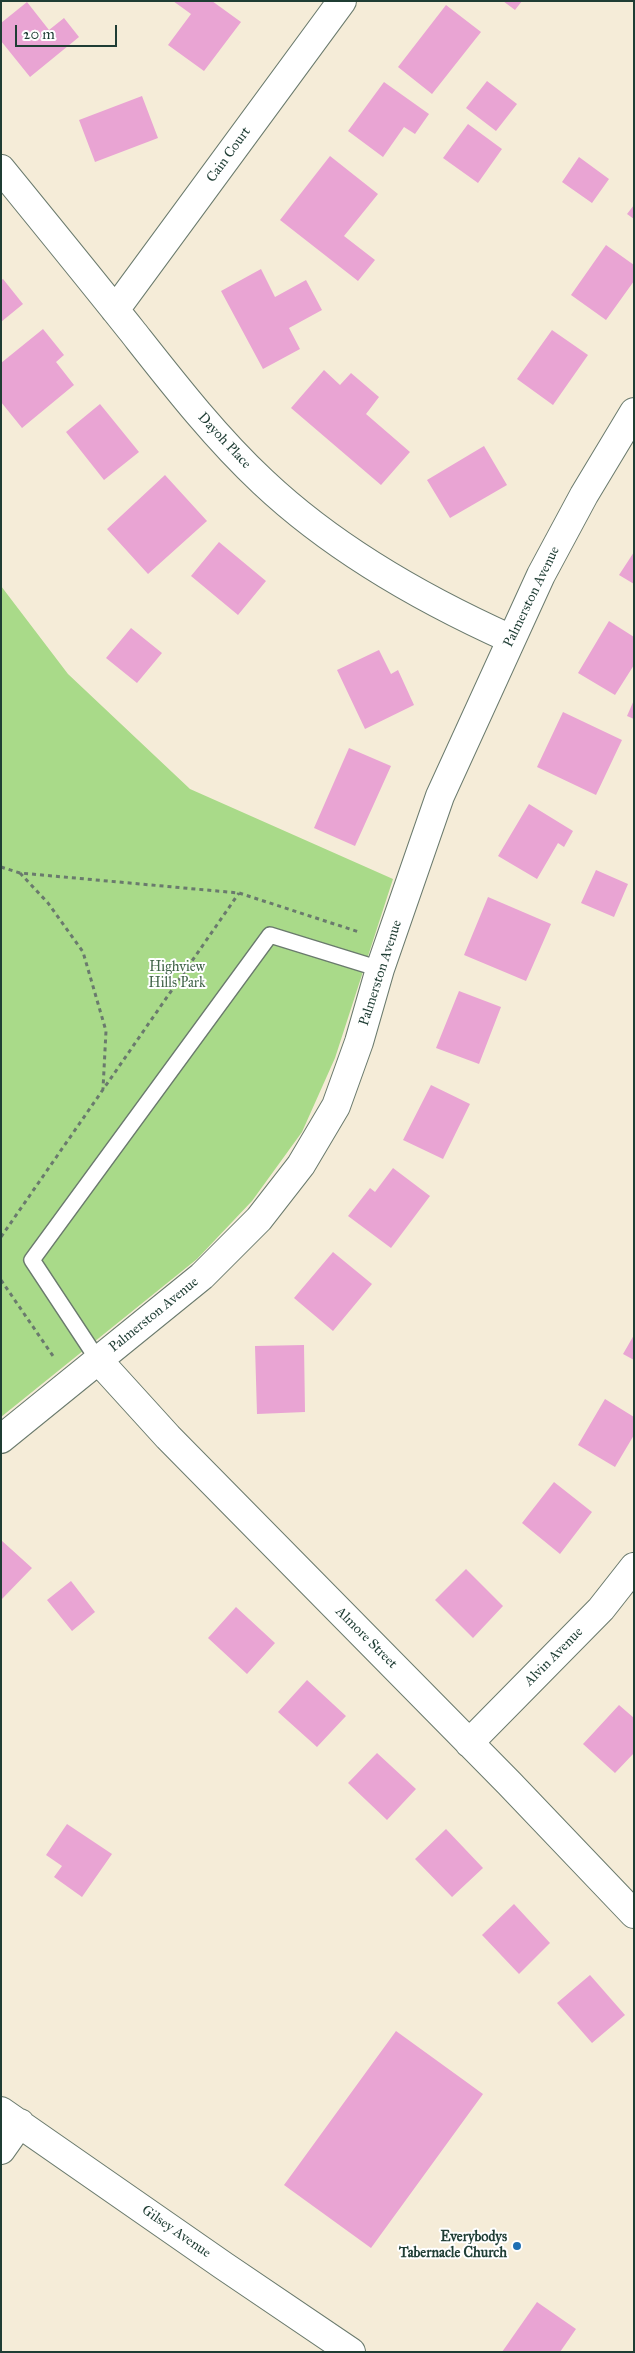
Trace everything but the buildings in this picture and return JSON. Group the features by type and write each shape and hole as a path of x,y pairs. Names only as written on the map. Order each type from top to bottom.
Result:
{"street":[{"name":"Cain Court","path":"115,310 342,1"},
{"name":"Dayoh Place","path":"1,169 228,448 302,516 395,579 472,622 511,638"},
{"name":"Palmerston Avenue","path":"1,1439 202,1276 259,1220 301,1166 336,1106 359,1042 380,969 440,796 541,575 580,503 634,412"},
{"name":"Almore Street","path":"98,1360 168,1437 634,1914"},
{"name":"Alvin Avenue","path":"469,1743 601,1609 634,1567"},
{"path":"1,2150 10,2117"},
{"name":"Gilsey Avenue","path":"10,2117 351,2352"}],"lane":[{"path":"98,1360 32,1260 270,934 380,969"}],"path":[{"path":"1,868 20,873 239,893 365,934"},
{"path":"20,873 48,903 83,952 106,1031 103,1090"},
{"path":"1,1237 239,893"},
{"path":"1,1280 56,1360"}],"green space":[{"name":"Highview Hills Park","path":"1,586 68,674 190,789 393,879 335,1058 302,1132 252,1201 197,1259 1,1417"}],"place":[{"name":"Everybodys Tabernacle Church","path":"517,2246"}]}
